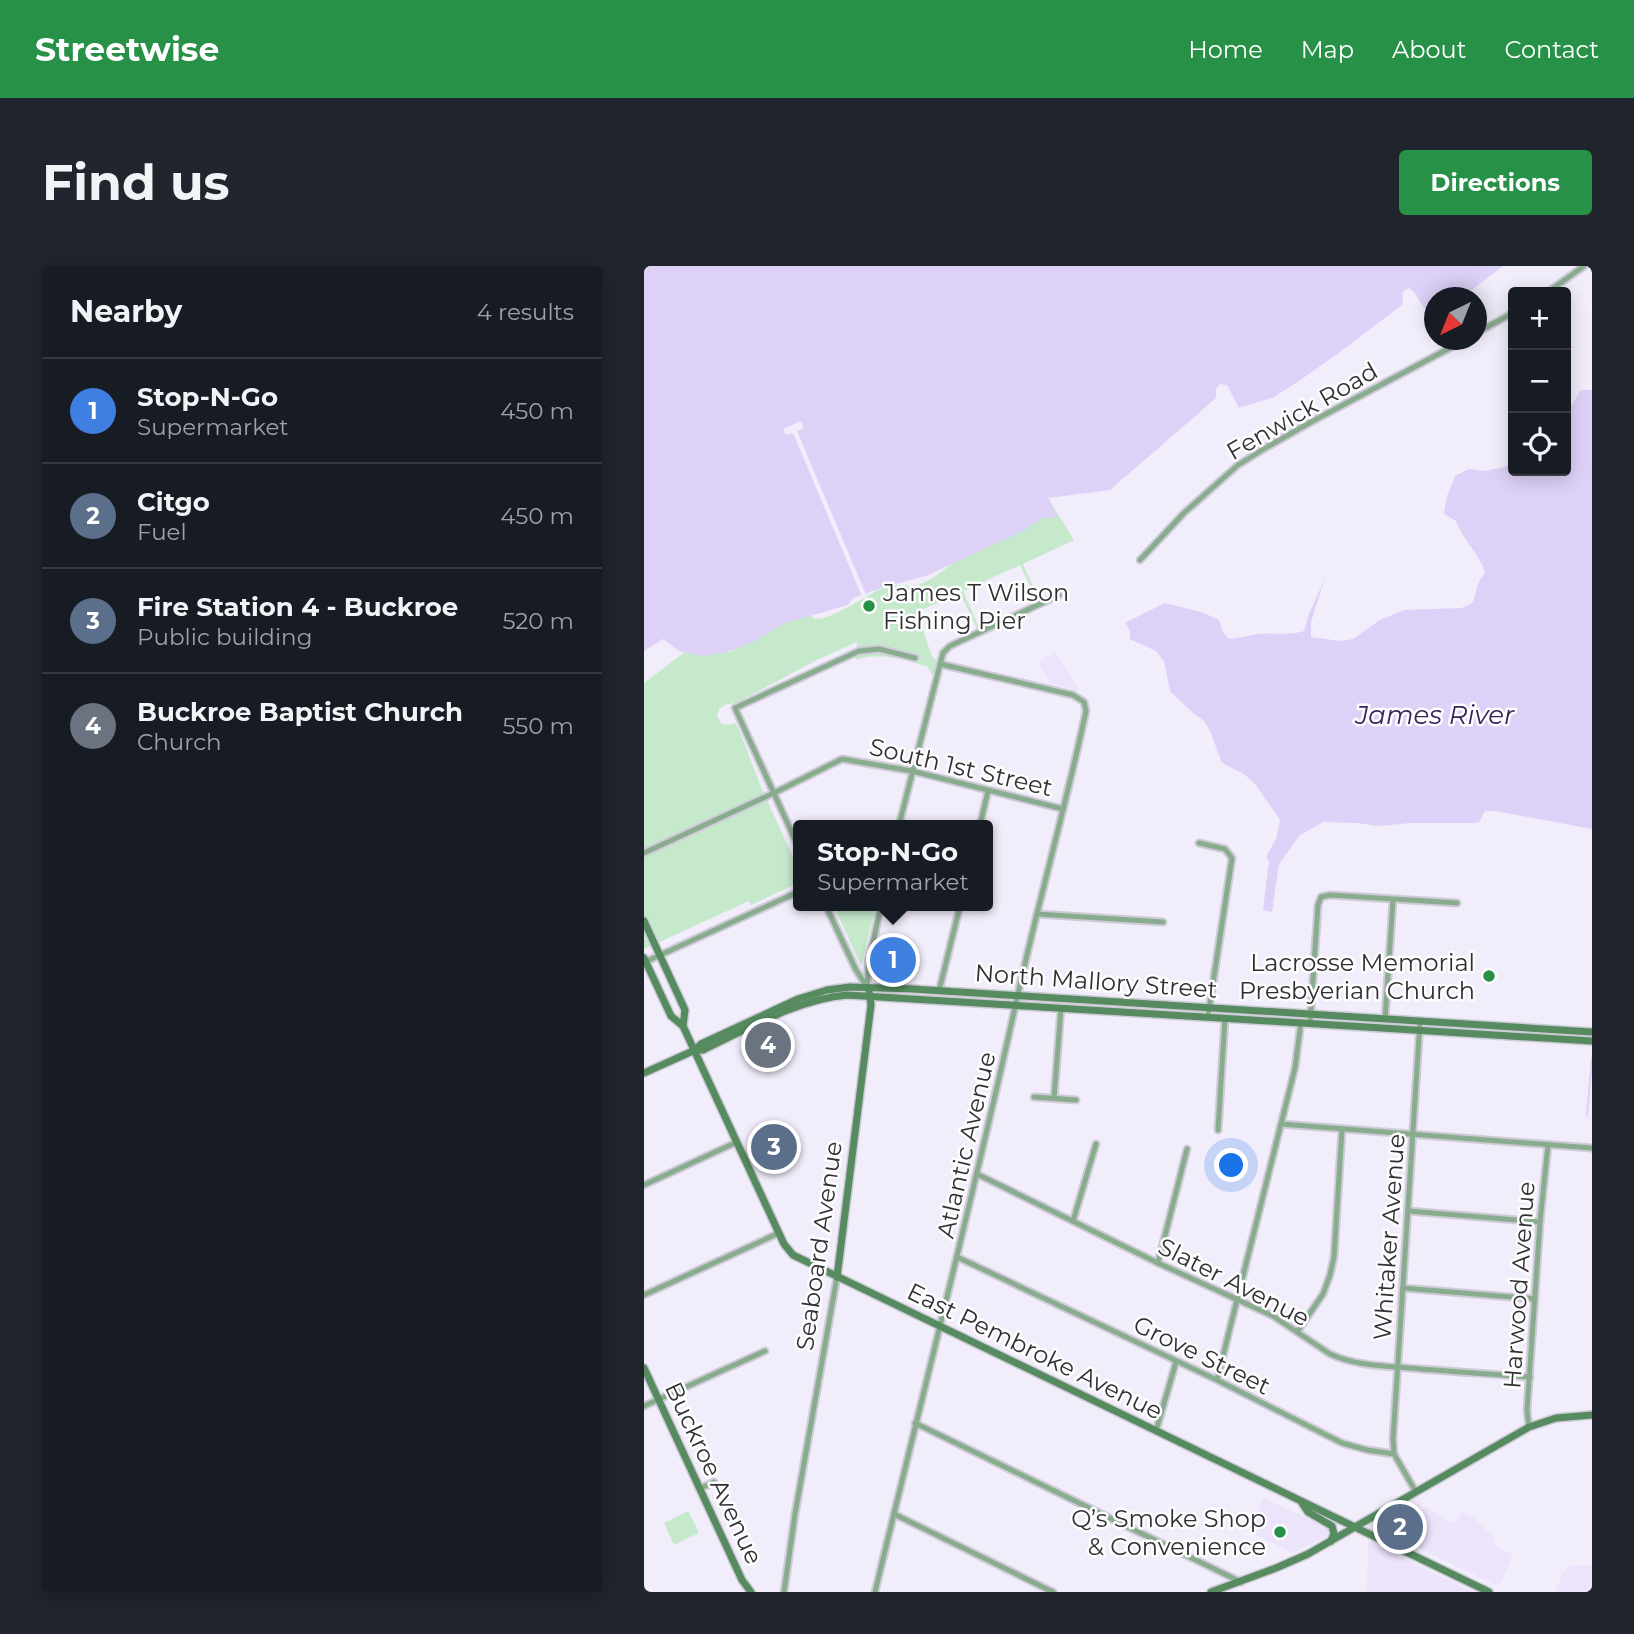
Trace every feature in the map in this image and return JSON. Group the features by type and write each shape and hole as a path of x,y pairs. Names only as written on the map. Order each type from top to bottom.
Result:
{"main road":[{"name":"East Pembroke Avenue","path":"644,921 685,1010 683,1026"},
{"name":"East Pembroke Avenue","path":"645,961 671,1016 683,1026 784,1244 793,1255 1489,1592"},
{"name":"North Mallory Street","path":"869,991 1016,1005 1208,1012 1225,1017 1300,1022 1311,1019 1385,1020 1420,1026 1592,1032"},
{"name":"North Mallory Street","path":"644,1073 695,1050 703,1050 804,1003 869,991 939,991 1017,996 1592,1041"},
{"name":"Seaboard Avenue","path":"837,1277 871,1005 869,991"},
{"name":"Buckroe Avenue","path":"644,1368 742,1580 751,1592"},
{"path":"1211,1592 1276,1568 1331,1541 1529,1427 1556,1418 1592,1415"},
{"path":"1302,1502 1308,1512 1332,1526 1334,1534 1331,1541"},
{"path":"1382,1511 1378,1521 1379,1528 1399,1548"}],"street":[{"path":"1555,287 1584,266"},
{"path":"1487,327 1508,316"},
{"name":"Fenwick Road","path":"1140,560 1184,513 1238,466 1268,446 1446,350"},
{"path":"900,820 943,653 950,646 1059,595"},
{"path":"793,833 735,708 859,651 879,649 915,658"},
{"name":"Atlantic Avenue","path":"875,1592 1086,711 1086,704 1073,695 940,664"},
{"name":"South 1st Street","path":"644,853 842,759 912,771 1063,809"},
{"path":"981,820 988,791"},
{"path":"1199,843 1225,849 1232,858 1208,1012"},
{"path":"645,961 793,895"},
{"path":"1311,1019 1319,901 1325,896 1457,903"},
{"path":"1385,1020 1392,900"},
{"path":"828,911 869,991"},
{"name":"Seaboard Avenue","path":"869,991 869,960 880,911"},
{"path":"939,991 959,911"},
{"path":"1037,914 1163,922"},
{"path":"1054,1097 1061,1008"},
{"path":"1218,1130 1225,1017"},
{"path":"1217,1380 1295,1068 1300,1022"},
{"name":"Whitaker Avenue","path":"1394,1454 1420,1026"},
{"path":"1034,1097 1076,1100"},
{"path":"1281,1124 1592,1148"},
{"path":"1297,1332 1323,1294 1334,1257 1342,1129"},
{"path":"644,1185 737,1142"},
{"path":"1073,1221 1096,1144"},
{"name":"Harwood Avenue","path":"1529,1427 1527,1415 1540,1222 1548,1145"},
{"path":"1158,1263 1187,1149"},
{"name":"Slater Avenue","path":"977,1174 1273,1316 1339,1358 1357,1363 1530,1377"},
{"path":"1408,1212 1540,1222"},
{"path":"644,1295 779,1233"},
{"name":"Grove Street","path":"957,1257 1217,1380 1342,1443 1394,1454"},
{"name":"Seaboard Avenue","path":"784,1592 837,1277"},
{"path":"1403,1289 1535,1299"},
{"path":"644,1406 765,1351"},
{"path":"1156,1431 1176,1362"},
{"path":"915,1423 1241,1581"},
{"path":"1394,1454 1416,1492"},
{"path":"699,1489 714,1482"},
{"path":"894,1514 1053,1592"}],"shaded area":[{"path":"1055,652 1079,690 1050,683 1038,662"},
{"path":"1264,1498 1329,1529 1328,1535 1293,1553 1248,1531"},
{"path":"1408,1502 1423,1511 1426,1507 1454,1524 1462,1512 1473,1517 1494,1538 1495,1546 1513,1555 1499,1586 1406,1542 1385,1529 1384,1518"},
{"path":"1368,1541 1472,1592 1367,1592"},
{"path":"1571,1566 1592,1566 1592,1592 1555,1592 1563,1572"}],"green space":[{"path":"1048,498 1074,540 1023,564 1041,604 1039,605 1020,565 963,591 981,632 979,633 960,593 917,612 931,654 937,660 933,676 927,666 900,659 874,656 856,660 857,642 719,709 717,716 721,723 735,723 738,727 761,787 793,857 793,885 751,905 749,901 644,949 644,683 695,643 719,653 729,652 807,610 814,618 820,619 839,612 887,586 913,586 923,583"},
{"path":"836,911 875,911 861,966"},
{"path":"688,1511 699,1533 674,1545 664,1523"}],"water":[{"path":"644,266 1503,266 1476,287 1424,287 1424,308 1409,288 1402,292 1402,305 1274,397 1239,408 1227,385 1220,384 1216,389 1216,398 1110,490 1048,498 1058,517 1042,518 1023,531 926,576 853,598 848,605 785,623 755,641 724,653 702,656 679,651 663,639 644,651"},
{"name":"James River","path":"1581,390 1592,390 1592,829 1496,811 1485,811 1479,822 1475,823 1378,826 1323,822 1300,835 1279,864 1272,912 1263,910 1269,861 1266,857 1276,839 1280,820 1255,784 1244,774 1222,763 1204,721 1170,691 1164,661 1156,651 1130,639 1130,631 1125,623 1165,603 1204,613 1219,620 1229,639 1304,631 1325,578 1311,622 1311,637 1340,641 1353,639 1380,620 1404,610 1461,608 1469,605 1485,572 1456,521 1444,514 1447,496 1455,476 1469,469 1484,471 1508,466 1508,476 1571,476 1571,406"}],"pier":[{"path":"801,421 804,428 797,431 867,597 863,599 793,433 786,435 783,429"}],"waterway":[{"path":"1587,1116 1592,1058"}],"place":[{"name":"James T Wilson Fishing Pier","path":"869,606"},
{"name":"Stop-N-Go","path":"893,960"},
{"name":"Lacrosse Memorial Presbyerian Church","path":"1489,976"},
{"name":"Buckroe Baptist Church","path":"768,1045"},
{"name":"Fire Station 4 - Buckroe","path":"774,1147"},
{"name":"Citgo","path":"1400,1527"},
{"name":"Q’s Smoke Shop & Convenience","path":"1280,1532"}]}
